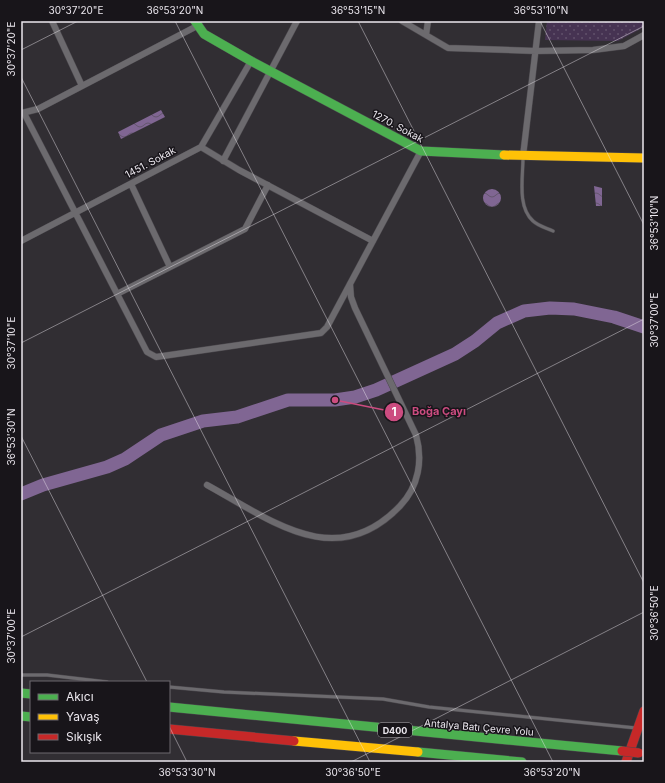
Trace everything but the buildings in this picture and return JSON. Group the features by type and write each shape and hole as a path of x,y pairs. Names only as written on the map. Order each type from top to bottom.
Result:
{"main road":[{"name":"1270. Sokak","path":"196,23 204,34 251,61 422,151 523,156 644,158"},
{"name":"Antalya Batı Çevre Yolu","path":"170,707 642,753"},
{"path":"626,762 644,711"},
{"path":"170,730 522,762"}],"street":[{"path":"52,21 82,86"},
{"path":"223,161 297,21"},
{"path":"402,21 448,48 536,51 593,50 624,46 644,35"},
{"path":"426,35 428,21"},
{"path":"523,156 539,21"},
{"path":"196,23 38,109 22,113 76,213 147,352 156,357 321,333 327,327 422,151"},
{"path":"251,61 201,147 223,161 373,241"},
{"name":"1451. Sokak","path":"21,241 201,147"},
{"path":"131,184 170,267"},
{"path":"117,294 245,229 268,185"},
{"path":"207,485 282,526 308,536 326,539 342,538 360,534 392,515 405,500 413,486 419,469 420,451 416,435 355,308 350,284"}],"lane":[{"path":"523,156 522,200 525,208 534,221 553,231"},
{"path":"21,675 47,675 98,681"},
{"path":"170,688 383,699 429,707 638,728"}],"shaded area":[{"path":"547,21 644,21 644,27 618,41 545,40"}],"water":[{"path":"161,110 165,117 121,139 118,132"},
{"path":"594,186 602,188 602,206 596,206"},
{"path":"492,189 498,192 501,198 498,204 492,207 486,204 483,198 486,192"}],"waterway":[{"path":"21,494 43,485 107,467 125,459 161,435 203,421 237,417 288,400 335,400 355,397 376,390 455,354 475,341 497,323 524,311 550,308 574,309 614,317 644,327"}],"traffic: fast":[{"path":"195,21 204,34 251,61 421,151 504,155"},
{"path":"21,693 30,694"},
{"path":"170,707 622,751"},
{"path":"21,716 30,717"},
{"path":"418,752 522,762"}],"traffic: slow":[{"path":"504,155 644,158"},
{"path":"294,741 418,752"}],"traffic: jam":[{"path":"626,762 644,711"},
{"path":"170,729 294,741"},
{"path":"622,751 639,753"}],"place":[{"name":"Boğa Çayı","path":"335,400"}]}
